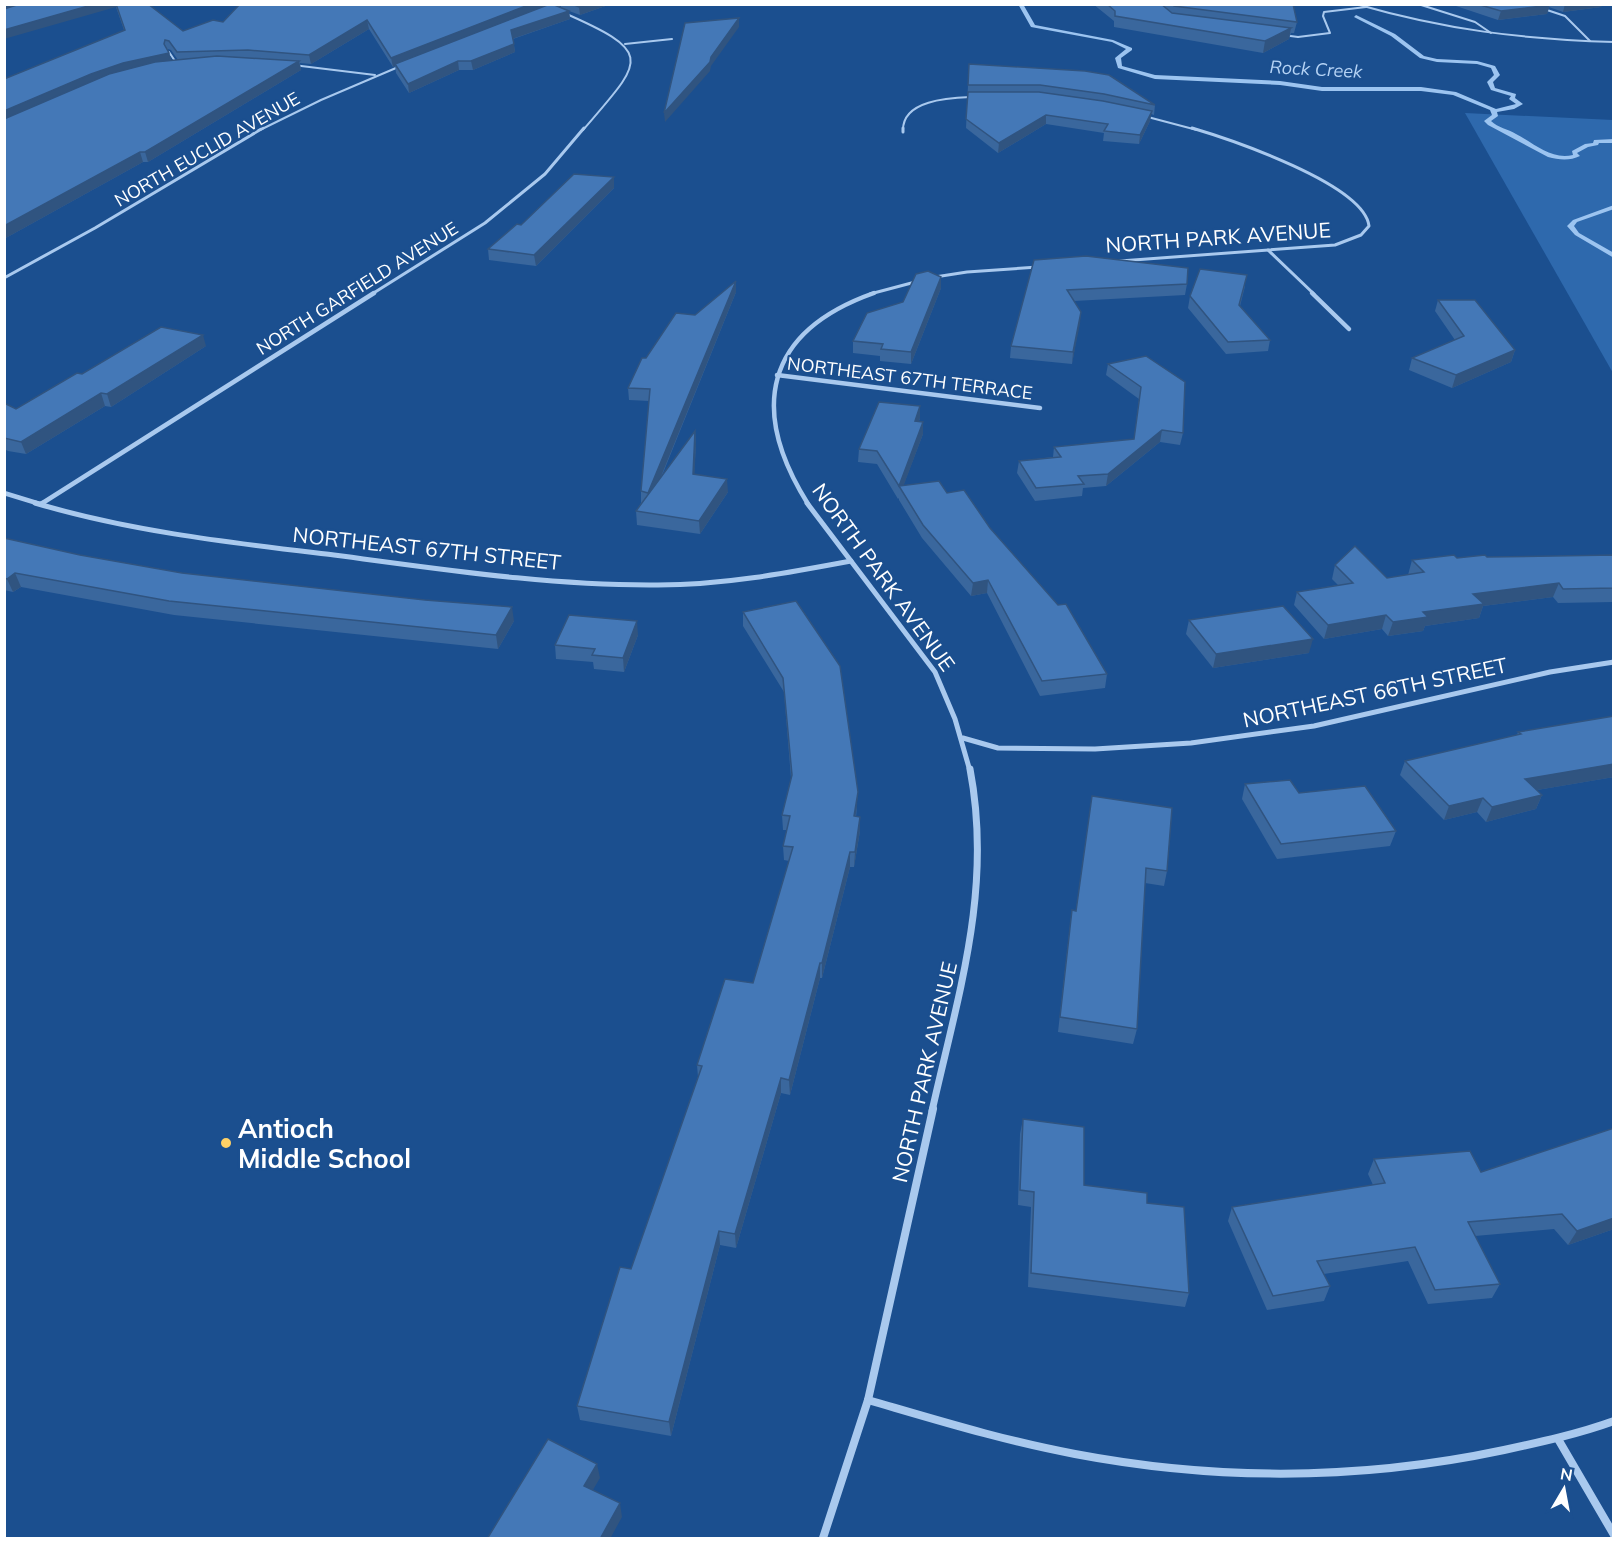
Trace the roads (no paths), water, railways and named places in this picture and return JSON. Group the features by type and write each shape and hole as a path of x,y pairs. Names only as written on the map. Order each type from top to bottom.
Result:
{"street":[{"path":"1356,4 1440,26 1491,33 1614,42"},
{"path":"553,9 600,29 625,44 672,39"},
{"path":"1275,34 1298,37"},
{"name":"NORTH GARFIELD AVENUE","path":"40,504 485,223 519,198 545,174 625,81 632,57 625,44"},
{"path":"167,65 177,63 168,52"},
{"name":"NORTH EUCLID AVENUE","path":"4,278 81,238 261,129 315,102 409,63"},
{"path":"290,65 376,75"},
{"path":"903,132 903,123 915,108 941,100 978,97"},
{"name":"NORTH PARK AVENUE","path":"1118,261 1345,243 1366,231 1370,222 1350,199 1327,184 1270,156 1204,132 1135,114"},
{"path":"1268,250 1349,329"},
{"name":"NORTH PARK AVENUE","path":"823,1539 868,1400 970,938 978,858 976,805 963,738 935,672 809,506 786,465 772,414 772,393 777,375 798,341 832,311 858,299 886,289 967,272 1048,266"},
{"name":"NORTHEAST 67TH TERRACE","path":"777,375 1040,408"},
{"name":"NORTHEAST 67TH STREET","path":"4,493 109,521 211,541 469,572 632,585 738,580 851,561"},
{"name":"NORTHEAST 66TH STREET","path":"963,738 998,748 1095,749 1191,743 1314,726 1550,672 1614,662"},
{"path":"868,1400 1017,1442 1120,1462 1197,1472 1317,1475 1432,1465 1558,1439 1614,1421"},
{"path":"1558,1439 1614,1535"}],"lane":[{"path":"1418,4 1475,22 1491,33"},
{"path":"1298,37 1330,33 1323,16 1324,12 1366,7"},
{"path":"1540,7 1565,16 1590,41"}],"waterway":[{"name":"Rock Creek","path":"1020,4 1033,26 1113,41 1130,49 1118,58 1120,67 1155,77 1280,83 1322,89 1421,89 1454,93 1493,109 1495,116 1487,121 1490,124 1550,156 1559,158 1577,156 1574,152 1587,145 1596,144 1596,141 1614,141"},
{"path":"1356,16 1393,35 1422,57 1437,61 1477,62 1493,67 1497,75 1490,82 1493,89 1514,95 1512,99 1520,104 1494,111"},
{"name":"Rock Creek","path":"1614,207 1575,221 1570,226 1577,234 1614,256"}],"place":[{"name":"Antioch Middle School","path":"226,1143"}]}
